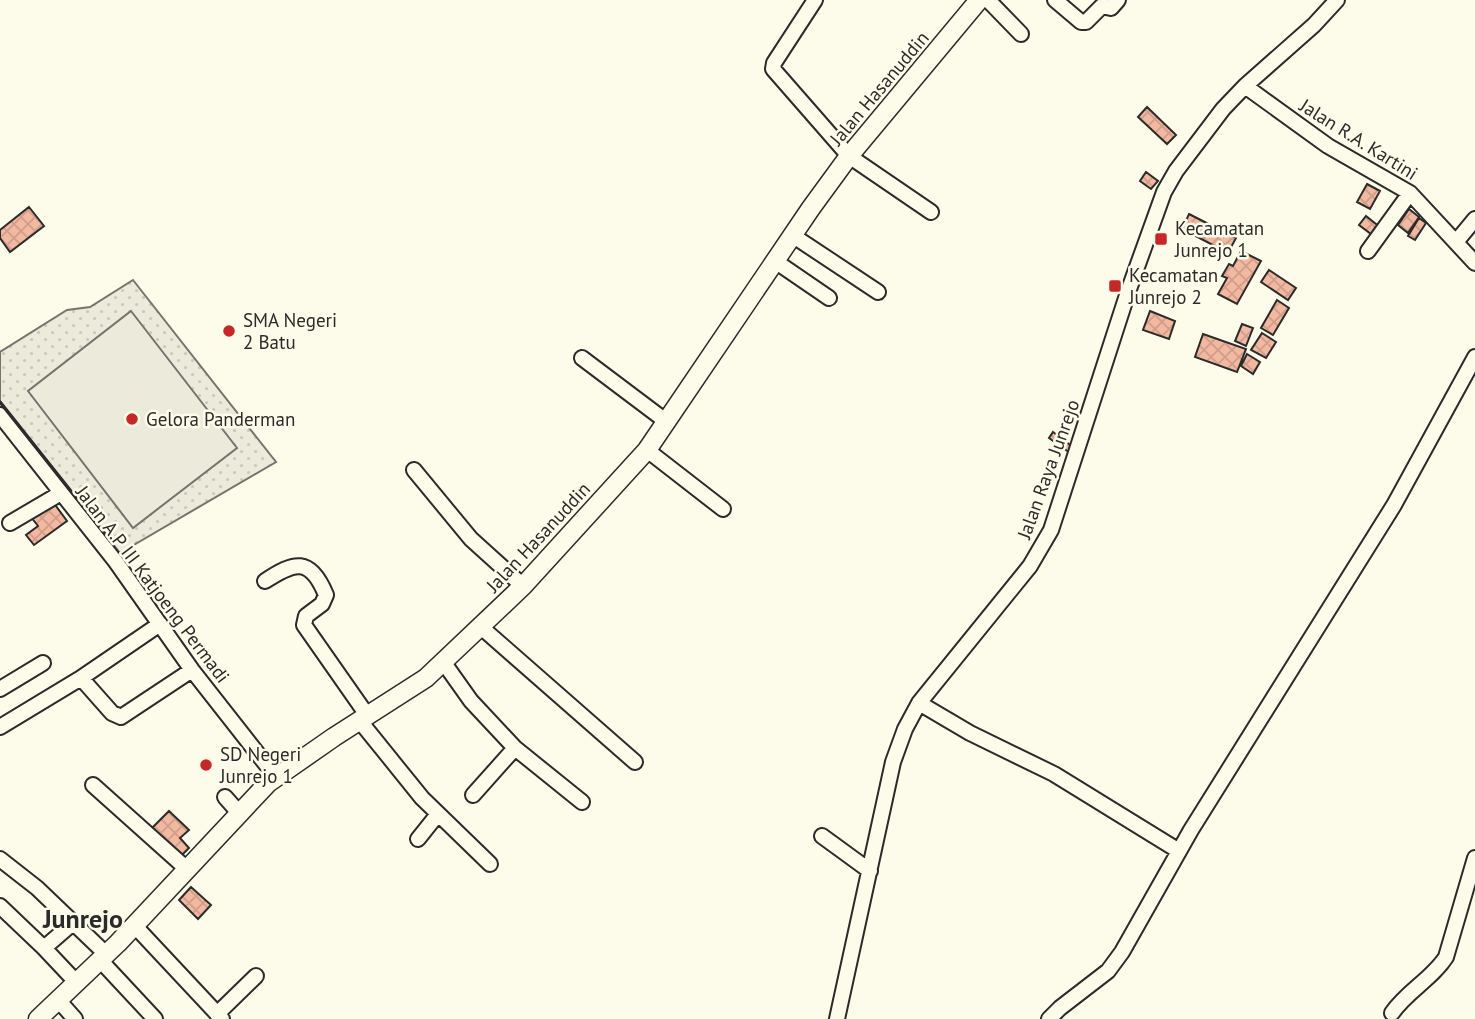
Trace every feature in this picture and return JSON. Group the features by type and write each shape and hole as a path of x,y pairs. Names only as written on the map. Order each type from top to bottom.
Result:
{"main road":[{"name":"Jalan Hasanuddin","path":"38,1019 103,957 276,777 426,678 523,586 647,450 792,235 849,156 979,0"}],"street":[{"path":"815,0 773,69 849,156 930,212"},
{"path":"988,0 1021,34"},
{"path":"1055,0 1081,22 1086,22 1104,5 1111,8 1118,0"},
{"name":"Jalan Raya Junrejo","path":"837,1019 896,751 919,704 1040,550 1051,530 1124,305 1164,192 1215,120 1245,86 1314,25 1337,0"},
{"name":"Jalan R.A. Kartini","path":"1245,86 1328,146 1410,193 1475,262"},
{"path":"1368,251 1410,193"},
{"path":"1456,242 1475,219"},
{"path":"792,235 878,292"},
{"path":"775,261 829,298"},
{"path":"1049,1019 1112,966 1125,948 1179,852 1394,505 1475,357"},
{"path":"582,358 667,422"},
{"name":"Jalan A.P III Katjoeng Permadi","path":"0,415 116,562 192,670 276,777"},
{"path":"647,450 723,509"},
{"path":"414,470 471,539 523,586"},
{"path":"10,523 61,493"},
{"path":"265,581 287,566 297,564 303,565 323,586 326,595 323,604 306,616 304,625 363,718 438,814 490,864"},
{"path":"0,727 81,678 160,624"},
{"path":"481,627 635,762"},
{"path":"0,689 43,663"},
{"path":"444,663 471,701 515,748 582,802"},
{"path":"81,678 112,713 121,717 192,670"},
{"path":"919,704 1054,774 1179,852"},
{"path":"473,795 515,748"},
{"path":"93,785 188,870"},
{"path":"225,797 240,814"},
{"path":"418,839 438,814"},
{"path":"822,836 870,871"},
{"path":"1392,1013 1400,1001 1440,967 1446,957 1475,858"},
{"path":"0,859 74,922 155,1019"},
{"path":"0,906 77,983"},
{"path":"44,948 74,922"},
{"path":"134,925 220,1017 256,976"},
{"path":"59,1001 75,1019"}],"shaded area":[{"path":"133,280 276,462 120,553 0,402 0,352 67,310 90,307"},
{"name":"Gelora Panderman","path":"131,311 237,448 133,528 28,391"}],"building":[{"path":"1147,107 1176,135 1167,144 1138,117"},
{"path":"1146,172 1158,181 1151,189 1140,181"},
{"path":"1367,184 1380,191 1370,209 1357,202"},
{"path":"29,207 44,226 10,252 0,238 0,230"},
{"path":"1409,209 1419,217 1408,233 1398,225"},
{"path":"1189,214 1236,238 1228,253 1182,229"},
{"path":"1366,216 1381,228 1375,237 1359,225"},
{"path":"1419,218 1426,223 1415,240 1408,236"},
{"path":"1241,251 1261,261 1237,304 1218,294 1227,278 1222,276 1229,264 1233,266"},
{"path":"1269,270 1296,288 1288,300 1261,282"},
{"path":"1277,300 1289,308 1273,335 1261,328"},
{"path":"1150,311 1175,321 1169,339 1143,330"},
{"path":"1242,324 1253,328 1246,346 1235,341"},
{"path":"1262,333 1276,342 1266,358 1251,350"},
{"path":"1203,334 1246,349 1237,372 1195,357"},
{"path":"1247,354 1260,362 1253,374 1241,366"},
{"path":"1053,432 1074,448 1070,453 1049,438"},
{"path":"53,502 67,521 34,545 26,535 38,526 31,517"},
{"path":"169,811 189,830 180,838 189,848 179,858 150,830"},
{"path":"191,887 211,905 198,919 179,900"}],"wall":[{"path":"0,402 112,543"}],"place":[{"name":"Kecamatan Junrejo 1","path":"1161,239"},
{"name":"Kecamatan Junrejo 2","path":"1115,286"},
{"name":"SMA Negeri 2 Batu","path":"229,331"},
{"name":"Gelora Panderman","path":"132,419"},
{"name":"SD Negeri Junrejo 1","path":"206,765"}],"district":[{"name":"Junrejo","path":"83,918"}]}
